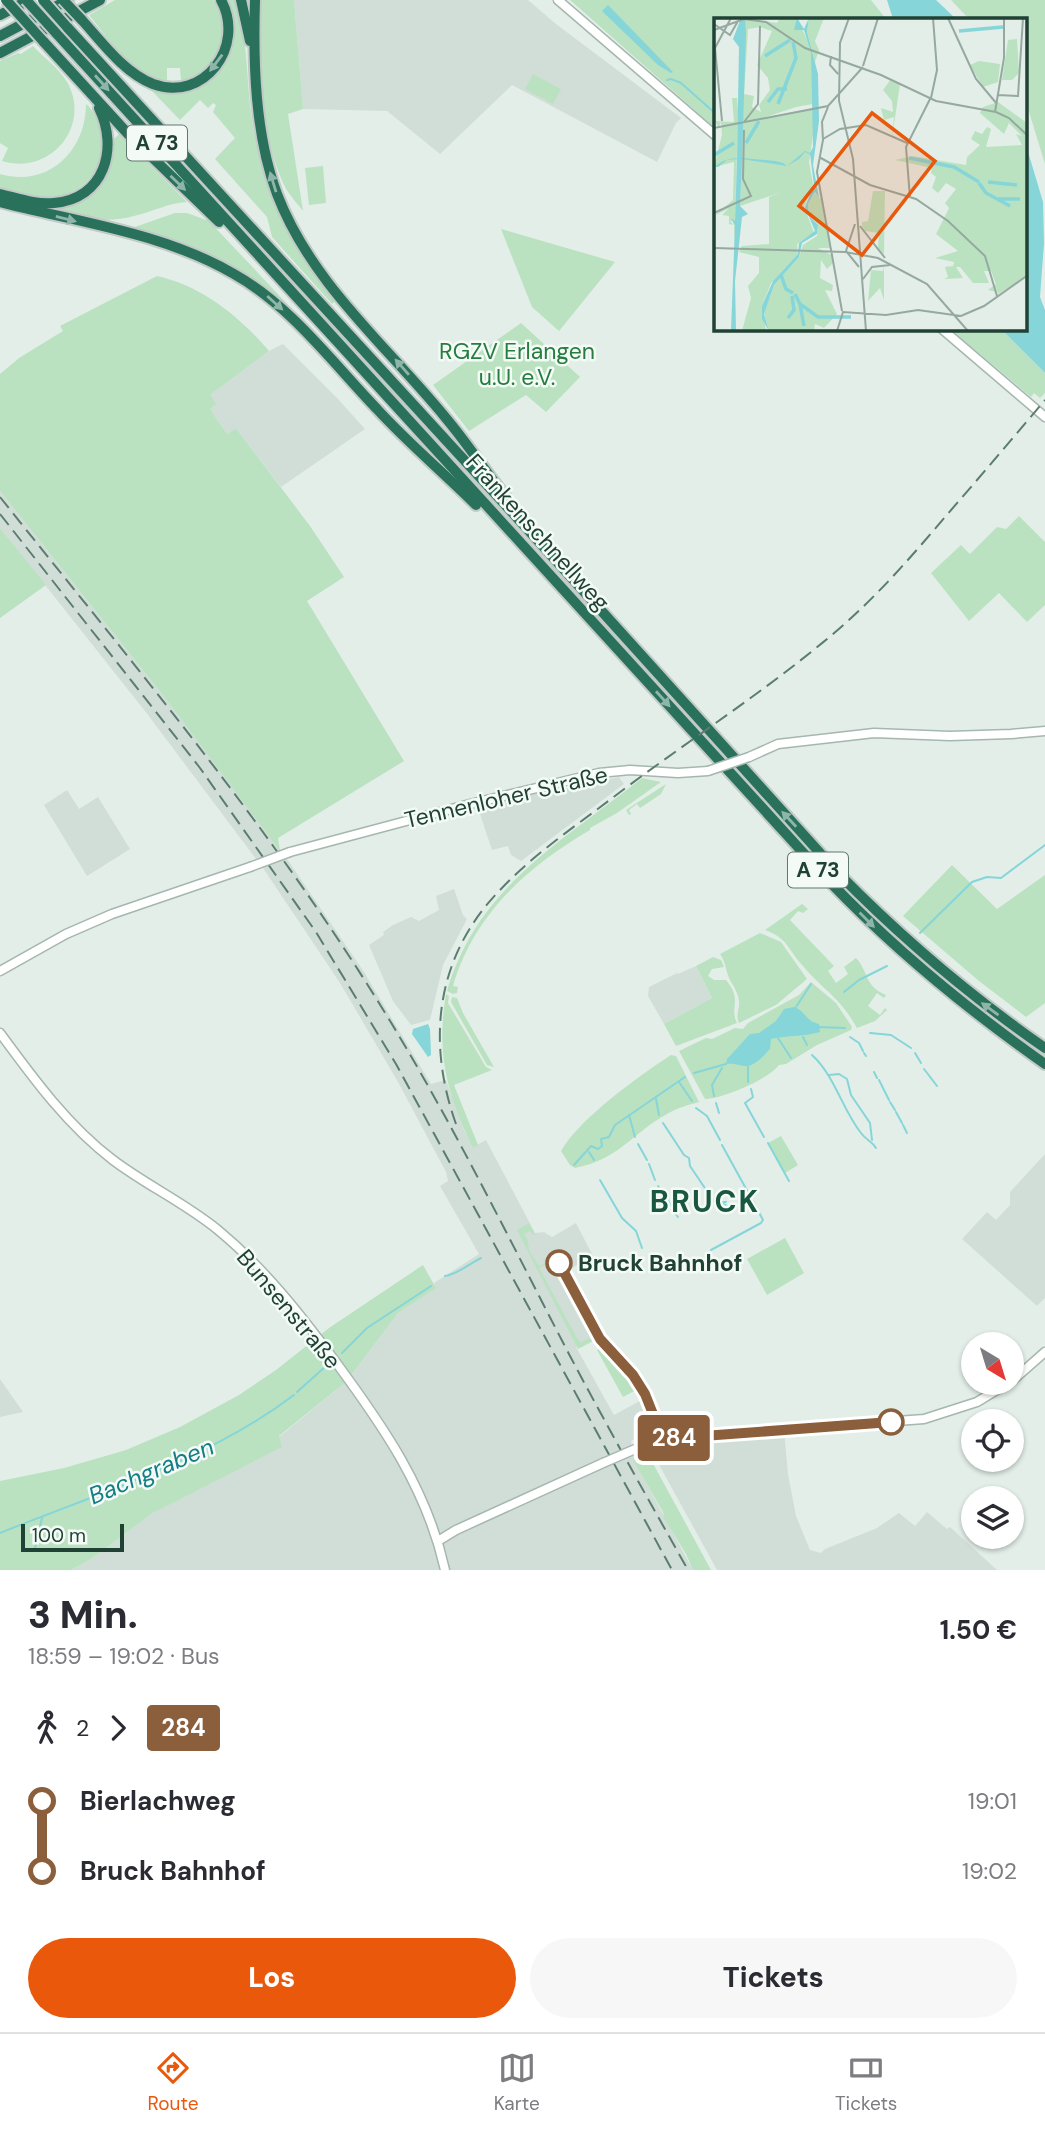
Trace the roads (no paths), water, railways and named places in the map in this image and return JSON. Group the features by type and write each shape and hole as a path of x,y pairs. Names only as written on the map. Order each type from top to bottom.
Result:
{"highway":[{"path":"6,0 93,96 236,241 257,254"},
{"path":"0,15 27,0"},
{"name":"Frankenschnellweg","path":"27,0 527,553 871,925 958,1000 1045,1064"},
{"name":"Frankenschnellweg","path":"43,0 532,534 725,750 879,915 965,990 1045,1048"},
{"path":"0,36 66,0 131,72 156,85 175,87 203,78 223,56 229,27 221,0"},
{"path":"0,53 100,0"},
{"path":"241,0 256,71"},
{"path":"256,0 256,71 261,129 271,177 287,216 309,256 341,299 447,418 532,534"},
{"path":"0,194 51,204 72,199 92,185 105,165 109,140 104,118 93,96"},
{"path":"0,202 146,238 194,254 256,288 296,322 423,456 527,553"}],"street":[{"path":"558,0 714,134"},
{"path":"944,331 1045,417"},
{"name":"Tennenloher Straße","path":"0,971 66,934 112,914 295,851 480,801 599,773 630,770 678,773 708,771 778,744 874,733 950,736 1045,730"},
{"name":"Bunsenstraße","path":"0,1033 85,1137 115,1161 218,1230 261,1269 292,1305 359,1393 403,1459 438,1541 445,1570"},
{"path":"1024,1371 1045,1352"},
{"path":"438,1541 456,1530 603,1463 663,1439 923,1419 977,1402 989,1395"}],"water":[{"path":"887,0 936,0 955,18 893,18"},
{"path":"608,5 673,72 658,65 602,11"},
{"path":"1028,152 1043,202 1044,243 1040,297 1045,310 1045,373 1003,331 1028,331"},
{"path":"794,1007 819,1024 820,1032 771,1039 770,1049 752,1065 726,1064 727,1059 750,1034 759,1033 776,1021 784,1009"},
{"path":"428,1024 431,1055 428,1057 412,1034 413,1029"}],"waterway":[{"path":"667,80 681,83 714,112"},
{"name":"Bachgraben","path":"920,933 972,882 987,877 1001,878 1045,845"},
{"name":"Bachgraben","path":"844,992 859,980 887,966"},
{"path":"796,1007 811,984"},
{"path":"818,1027 845,1028"},
{"path":"870,1033 891,1035 911,1048"},
{"path":"803,1037 807,1045"},
{"path":"850,1037 859,1043 863,1051"},
{"path":"778,1038 791,1058"},
{"path":"915,1053 921,1063"},
{"path":"812,1055 827,1073 854,1124 876,1148"},
{"name":"Bachgraben","path":"694,1073 726,1064"},
{"path":"748,1066 748,1082"},
{"path":"714,1096 712,1085 722,1068"},
{"path":"924,1069 937,1086"},
{"path":"874,1072 877,1078"},
{"path":"829,1075 839,1074 847,1079 851,1095 870,1123 872,1140"},
{"name":"Bachgraben","path":"574,1165 591,1146 598,1149 602,1146 601,1139 609,1137 615,1125 685,1077"},
{"path":"879,1080 889,1100"},
{"path":"679,1082 692,1101"},
{"path":"751,1089 753,1097 745,1103 764,1137"},
{"path":"656,1099 659,1115"},
{"path":"890,1102 895,1110"},
{"path":"716,1103 719,1113"},
{"path":"696,1108 707,1116 720,1140"},
{"path":"896,1112 902,1123"},
{"path":"629,1115 635,1137"},
{"path":"663,1123 684,1155 689,1158 690,1166 715,1203"},
{"path":"903,1125 907,1133"},
{"path":"768,1143 789,1181"},
{"path":"638,1144 647,1160"},
{"path":"722,1145 750,1196"},
{"path":"589,1152 594,1160"},
{"path":"649,1164 655,1180"},
{"path":"600,1180 622,1218 636,1231 642,1248"},
{"path":"658,1186 673,1208"},
{"path":"711,1250 761,1223 763,1220 753,1201"},
{"path":"718,1202 726,1202"},
{"path":"721,1203 729,1207"},
{"path":"674,1212 678,1217"},
{"name":"Bachgraben","path":"445,1276 481,1258"},
{"name":"Bachgraben","path":"342,1353 367,1328 431,1286"},
{"name":"Bachgraben","path":"297,1392 326,1366"},
{"name":"Bachgraben","path":"0,1533 189,1457 261,1418 294,1395"},
{"path":"35,1548 42,1518"}],"railway":[{"path":"456,1124 441,1061 443,1000 450,970 462,942 479,915 513,877 554,842 785,673 854,615 908,560 1045,400"},
{"path":"0,497 241,803 332,930 374,995 451,1128 584,1383 688,1570"},
{"path":"0,514 200,768 316,932 396,1064 672,1570"}],"place":[{"name":"Bruck Bahnhof","path":"559,1263"}],"district":[{"name":"BRUCK","path":"705,1201"}],"park label":[{"name":"RGZV Erlangen u.U. e.V.","path":"517,364"}]}
